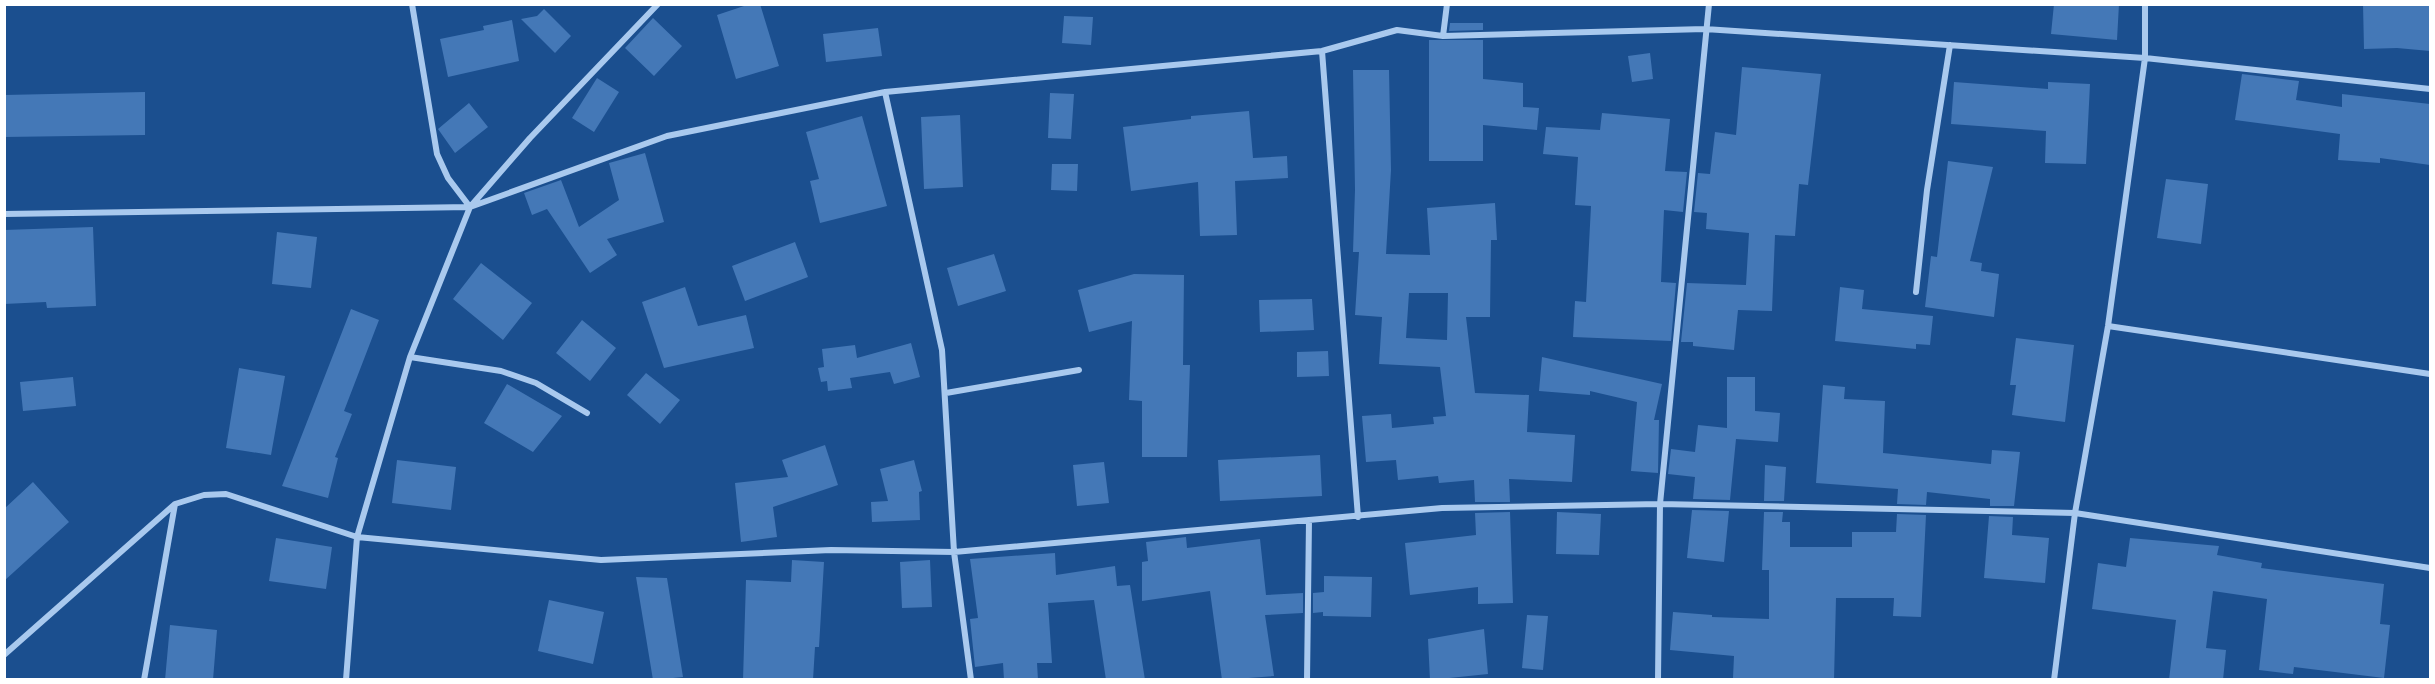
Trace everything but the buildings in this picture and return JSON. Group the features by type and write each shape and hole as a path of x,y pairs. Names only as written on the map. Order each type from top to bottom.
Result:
{"street":[{"path":"412,4 437,154 448,178 470,207"},
{"path":"346,680 357,537 410,357 470,207 530,138 658,4"},
{"path":"1443,36 1447,4"},
{"path":"1658,680 1660,504 1709,4"},
{"path":"2054,680 2075,513 2108,326 2145,58 2145,4"},
{"path":"4,214 470,207 667,136 885,92 1322,51 1397,30 1443,36 1706,29 2145,58 2430,89"},
{"path":"1916,292 1927,190 1950,45"},
{"path":"1322,51 1358,517"},
{"path":"885,92 942,350 954,552 971,680"},
{"path":"2108,326 2430,374"},
{"path":"410,357 501,371 536,383 587,413"},
{"path":"946,393 1079,370"},
{"path":"4,655 175,504 204,495 226,494 357,537 601,560 831,550 954,552 1442,508 1660,504 2075,513 2430,568"},
{"path":"144,680 175,504"},
{"path":"1307,680 1309,520"}]}
